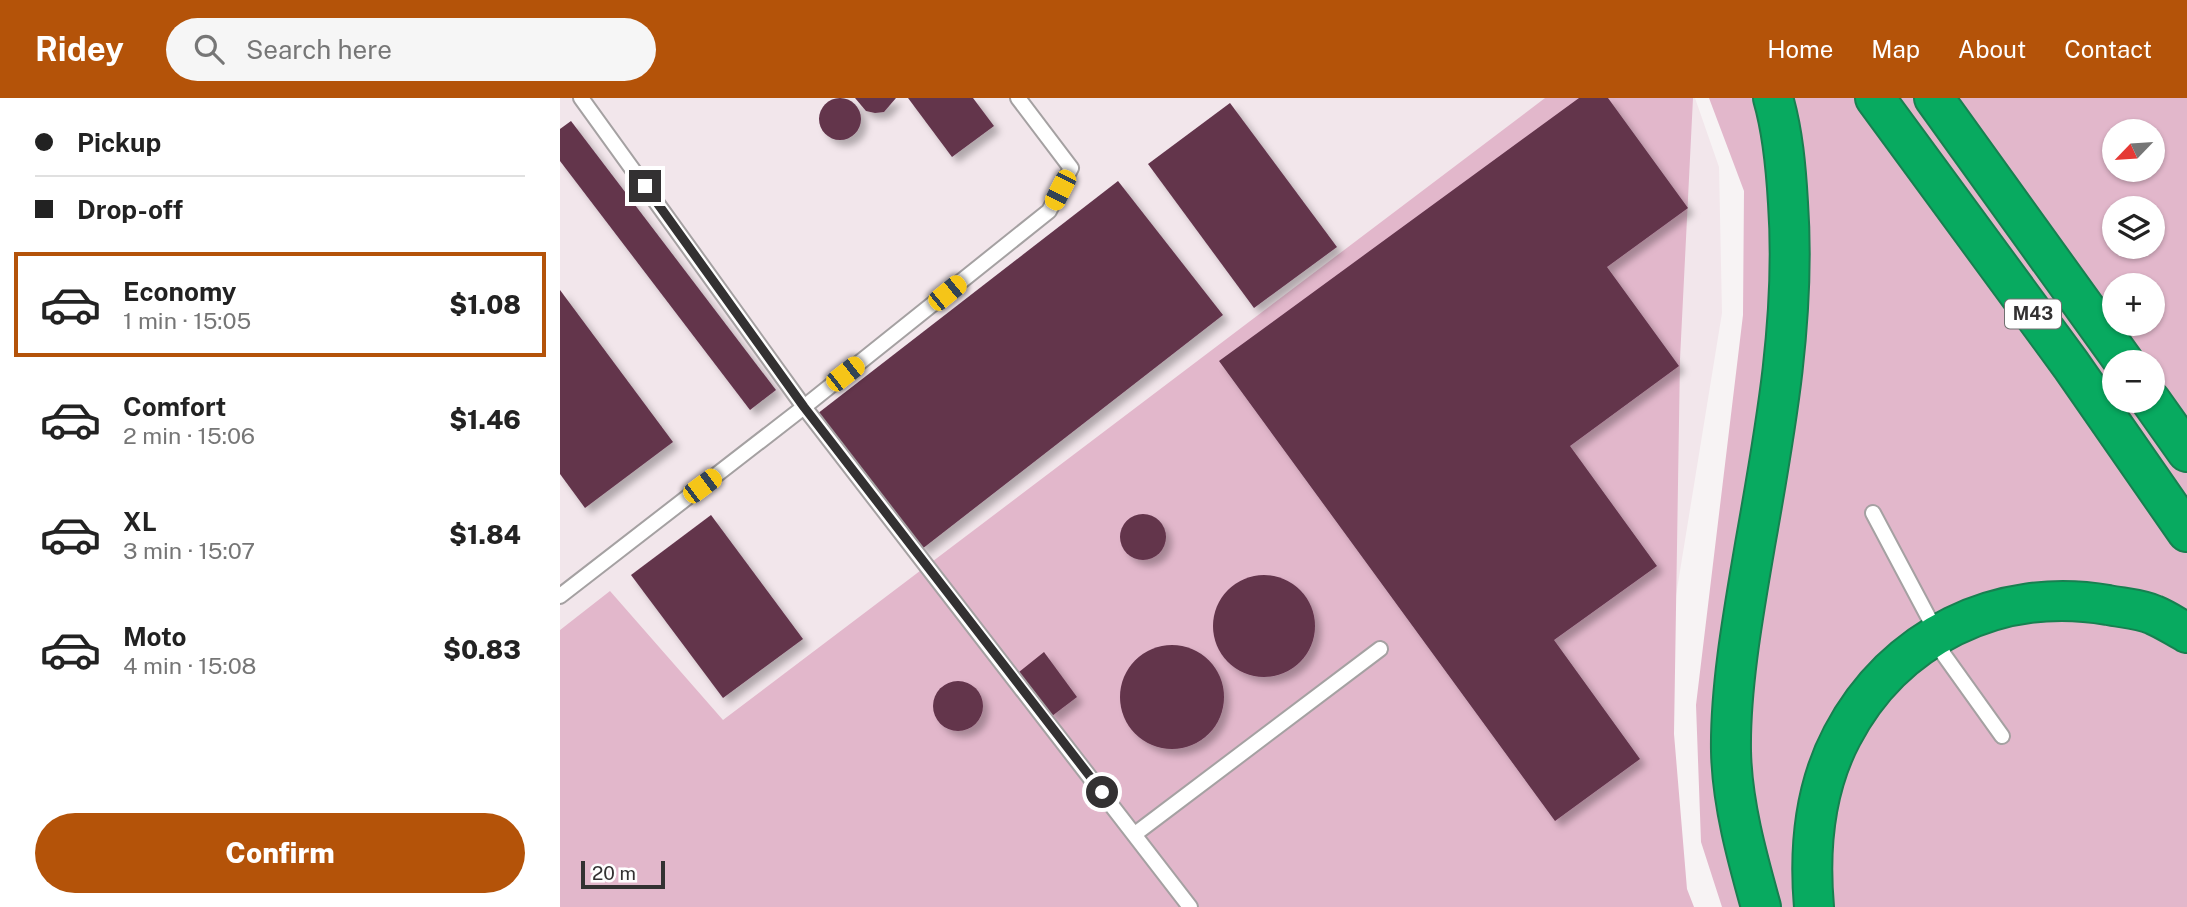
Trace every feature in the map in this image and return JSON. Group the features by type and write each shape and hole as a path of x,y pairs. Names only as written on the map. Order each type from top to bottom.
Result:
{"highway":[{"path":"1761,907 1745,848 1731,751 1744,613 1780,392 1791,298 1787,186 1779,118 1773,98"},
{"name":"M43","path":"1875,98 2071,365 2187,532"},
{"name":"M43","path":"1934,98 2115,350"},
{"path":"2159,413 2187,452"},
{"path":"1814,907 1810,861 1816,814 1840,739 1874,687 1902,660 1936,636 1972,616 2025,601 2074,599 2153,614 2187,633"}],"lane":[{"path":"581,98 804,407 1189,907"},
{"path":"560,596 804,407 1049,211 1071,168 1018,98"},
{"path":"1872,513 1944,655 2002,736"},
{"path":"1135,835 1380,649"}],"shaded area":[{"path":"560,98 1695,98 1719,167 1722,313 1658,706 722,720 610,592 560,630"},
{"path":"1545,98 1693,98 1680,359 1674,734 1687,889 1694,907 560,907 560,630 610,591 723,720"},
{"path":"1709,98 2187,98 2187,907 1722,907 1701,842 1696,705 1743,315 1744,191"}],"building":[{"path":"840,98 855,104 861,119 855,134 840,140 825,134 819,119 825,104"},
{"path":"855,98 896,98 884,112 875,113 866,111"},
{"path":"908,98 973,98 994,126 952,157"},
{"path":"1579,98 1608,98 1688,208 1607,267 1679,366 1570,446 1657,566 1554,640 1640,759 1555,821 1219,361"},
{"path":"1230,103 1337,247 1254,308 1148,164"},
{"path":"571,121 776,390 750,410 560,161 560,129"},
{"path":"1118,181 1223,315 922,549 817,414"},
{"path":"560,290 673,442 585,508 560,474"},
{"path":"1143,514 1159,521 1166,537 1159,553 1143,560 1127,553 1120,537 1127,521"},
{"path":"711,515 803,639 723,698 631,575"},
{"path":"1264,575 1293,583 1307,597 1315,626 1307,655 1293,669 1264,677 1235,669 1221,655 1213,626 1221,597 1235,583"},
{"path":"1172,645 1192,649 1209,660 1220,677 1224,697 1220,717 1209,734 1192,745 1172,749 1152,745 1135,734 1124,717 1120,697 1124,677 1135,660 1152,649"},
{"path":"1044,652 1077,697 1052,716 1019,672"},
{"path":"958,681 975,689 983,706 975,723 958,731 941,723 933,706 941,689"}],"route":[{"path":"645,186 804,407 1102,792"}]}
